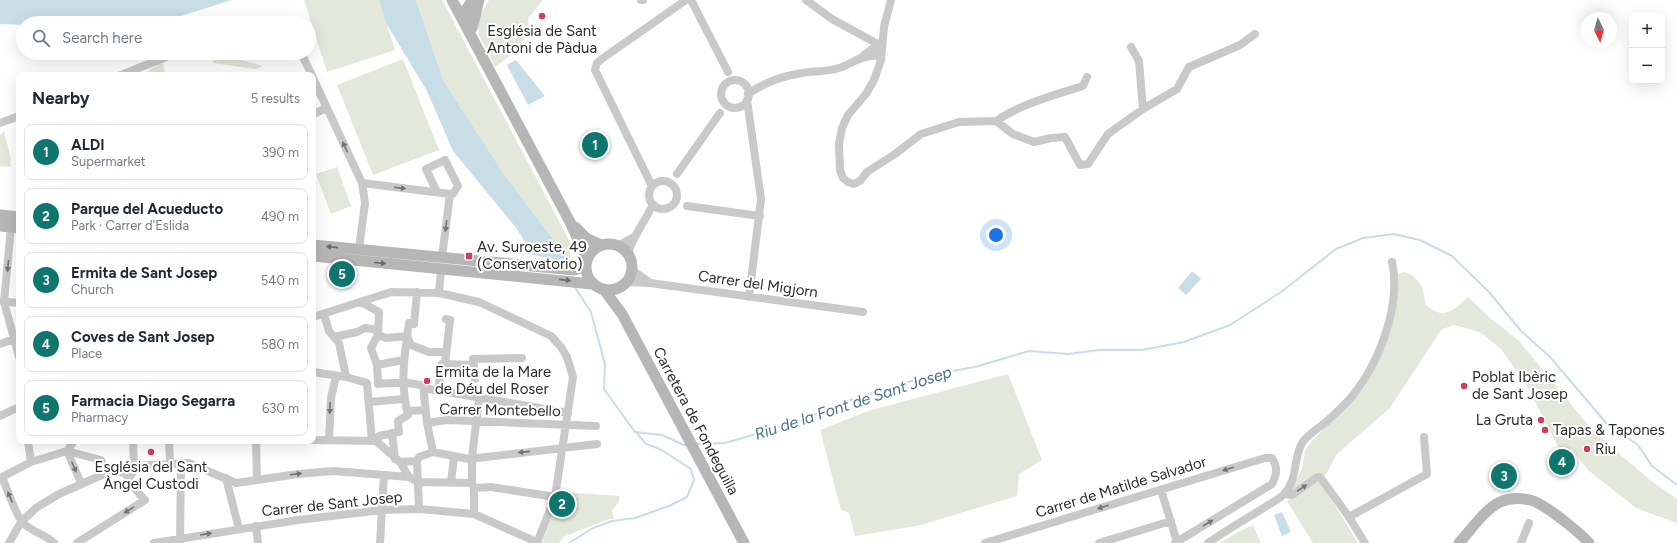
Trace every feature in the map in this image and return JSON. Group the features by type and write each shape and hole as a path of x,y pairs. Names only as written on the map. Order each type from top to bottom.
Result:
{"main road":[{"path":"467,7 484,59 570,222 588,283"},
{"path":"0,215 12,223"},
{"path":"316,246 359,255 441,269 588,283 605,291 624,285 632,270 632,261 628,253 618,246 602,245 586,238 570,222"},
{"path":"582,265 593,250 602,245"},
{"path":"316,256 359,255 442,257 538,266 582,265"},
{"path":"441,269 442,257"},
{"name":"Carretera de Fondeguilla","path":"622,314 620,301 624,285"},
{"name":"Carretera de Fondeguilla","path":"605,291 622,314 744,543"},
{"path":"1459,543 1484,516 1500,502 1517,498 1532,500 1563,519 1589,543"}],"street":[{"path":"654,184 646,174 595,70 597,63 686,0"},
{"path":"691,0 728,72 736,80 740,81 746,86 761,85 783,77 802,73 832,70 848,66 859,60 875,50 884,27 891,0"},
{"path":"806,0 875,50 879,63 874,80 866,94 848,115 842,128 839,144 840,164 843,178 854,184 860,181 867,172 895,154 921,134 942,126 959,122 996,122 1006,115 1054,95 1083,86 1087,77"},
{"path":"996,122 1013,134 1034,142 1051,138 1065,137 1080,165 1088,164 1108,134 1143,109 1177,89 1189,67 1240,45 1254,34"},
{"path":"1131,47 1138,61 1143,109"},
{"path":"128,72 158,60"},
{"path":"304,60 310,72"},
{"path":"720,113 722,89 726,83 728,72"},
{"path":"726,83 736,80"},
{"path":"316,84 362,183 364,203 359,255"},
{"path":"722,101 729,107 737,108 761,85"},
{"path":"746,86 746,100 750,117 761,199 749,297"},
{"path":"654,184 649,197 656,206 668,208 674,202 676,190 674,186 677,174 720,113 729,107"},
{"path":"316,113 327,108"},
{"path":"0,123 16,117"},
{"path":"362,183 453,194 458,186 445,160 426,169 438,192"},
{"path":"654,184 666,181 677,174"},
{"path":"666,181 674,186"},
{"path":"442,257 450,194"},
{"path":"674,202 687,206 760,216"},
{"path":"628,253 634,237 656,206"},
{"path":"12,223 2,302 16,345"},
{"path":"618,246 634,237"},
{"path":"1208,543 1284,494 1294,477 1302,443 1347,401 1363,381 1377,356 1391,312 1394,270 1392,262"},
{"path":"439,293 441,269"},
{"name":"Carrer del Migjorn","path":"632,270 650,283"},
{"name":"Carrer del Migjorn","path":"624,285 650,283 864,312"},
{"path":"316,317 391,292 439,293 479,302 551,336 564,352 573,377 555,497 533,541"},
{"path":"398,461 396,433 398,421 408,416 404,399 403,383 408,323 414,324 417,292"},
{"path":"2,302 16,303"},
{"path":"361,302 379,312 378,333 371,348 377,365 378,384 403,383 423,385 429,389 438,391 568,413"},
{"path":"324,314 329,331 339,343 346,377"},
{"path":"445,364 450,320 446,319"},
{"path":"334,337 357,332 365,328 386,338 407,336"},
{"path":"407,336 411,345 428,352 446,352"},
{"path":"0,344 14,339"},
{"path":"438,391 442,364 522,358"},
{"path":"377,365 404,360"},
{"path":"474,362 475,379"},
{"path":"316,373 346,377 367,384 374,441"},
{"path":"329,440 331,398 336,376"},
{"path":"423,385 425,410 433,452"},
{"path":"474,514 472,458 479,398"},
{"path":"369,402 404,399"},
{"path":"0,416 16,408"},
{"path":"407,411 425,410"},
{"name":"Carrer Montebello","path":"427,423 447,420 596,426"},
{"path":"374,441 379,436 396,433"},
{"path":"1349,517 1427,474 1424,437"},
{"path":"316,440 374,441 398,461 409,477"},
{"path":"28,444 31,462"},
{"path":"67,451 72,444"},
{"path":"9,543 21,522 36,508 59,494 111,471 132,474 134,466 133,444"},
{"path":"169,444 170,464"},
{"path":"256,444 257,480"},
{"path":"419,509 417,461 419,457 433,452 469,459 597,444"},
{"path":"67,451 81,483"},
{"path":"54,543 49,537 38,534 21,522 1,478 31,462 67,451 101,460 106,473"},
{"path":"451,482 454,457"},
{"name":"Carrer de Matilde Salvador","path":"985,543 1265,458 1272,458 1276,465 1277,476 1272,484 1176,542"},
{"path":"398,461 417,461"},
{"path":"134,466 189,463 236,483 298,474 334,471 409,477 418,482 451,482 555,497"},
{"path":"180,540 181,464"},
{"path":"77,543 145,500 136,490 125,473"},
{"path":"380,543 384,475"},
{"path":"222,477 239,529"},
{"path":"1284,494 1292,495 1320,477 1349,517 1365,543"},
{"path":"1161,490 1176,542"},
{"name":"Carrer de Sant Josep","path":"154,543 180,540 256,526 382,510 419,509 474,514 533,541"},
{"path":"1099,543 1171,521"},
{"path":"1521,543 1529,523"},
{"path":"256,526 258,543"}],"shaded area":[{"path":"304,0 379,0 395,50 327,72 316,38 316,16 309,16"},
{"path":"416,0 442,0 570,242 570,262 502,171 444,82"},
{"path":"489,0 543,0 528,18 526,34 519,47 495,67 479,35 477,20"},
{"path":"403,59 439,150 373,175 337,85"},
{"path":"214,60 242,60 263,66 255,69 213,63"},
{"path":"163,61 165,72 146,72"},
{"path":"4,131 11,159 10,167 0,166 0,135"},
{"path":"337,167 351,206 331,214 316,174"},
{"path":"1404,272 1417,280 1424,294 1425,304 1432,309 1443,313 1448,312 1453,310 1468,297 1489,317 1519,341 1593,431 1650,480 1677,499 1677,523 1636,508 1588,470 1571,448 1566,457 1562,454 1527,386 1501,349 1481,333 1453,325 1441,330 1390,408 1337,454 1325,476 1316,476 1290,492 1302,469 1305,451 1310,443 1363,389 1381,355 1392,324 1398,295 1397,276"},
{"path":"1008,374 1042,460 1019,474 1017,496 921,525 855,536 849,513 841,510 820,430 871,410"},
{"path":"1320,481 1358,543 1313,543 1287,501"},
{"path":"561,492 619,496 619,502 612,510 614,519 609,519 563,537 559,543 542,543"},
{"path":"1253,525 1261,543 1220,543 1236,533"}],"water":[{"path":"0,0 232,0 181,16 16,16 16,25 0,24"},
{"path":"379,0 416,0 444,82 504,174 570,262 533,255 517,229 453,151 427,91 386,23"},
{"path":"516,60 545,96 528,105 507,65"},
{"path":"1192,271 1201,279 1186,295 1178,288"},
{"path":"1282,512 1291,532 1282,536 1274,515"}],"waterway":[{"name":"Riu de la Font de Sant Josep","path":"696,444 725,443 801,421 839,404 904,383 946,372 975,367 1029,351 1068,354 1099,350 1142,350 1184,342 1230,325 1281,292 1336,249 1363,238 1394,234 1420,240 1452,256 1489,292 1521,331 1550,357 1607,424 1638,445 1652,466 1677,485"},
{"name":"Riu de la Font de Sant Josep","path":"574,286 591,312 605,364 604,389 635,432 662,435 684,445 688,445"},
{"path":"569,543 593,528 612,521 635,518 669,506 687,497 694,480 691,469 660,449 646,444 636,432"}],"place":[{"name":"Església de Sant Antoni de Pàdua","path":"542,16"},
{"name":"ALDI","path":"595,145"},
{"name":"Av. Suroeste, 49 (Conservatorio)","path":"469,256"},
{"name":"Farmacia Diago Segarra","path":"342,274"},
{"name":"Ermita de la Mare de Déu del Roser","path":"427,381"},
{"name":"Poblat Ibèric de Sant Josep","path":"1464,386"},
{"name":"La Gruta","path":"1541,420"},
{"name":"Tapas & Tapones","path":"1545,430"},
{"name":"Riu","path":"1587,449"},
{"name":"Església del Sant Àngel Custodi","path":"151,452"},
{"name":"Coves de Sant Josep","path":"1562,462"},
{"name":"Ermita de Sant Josep","path":"1504,476"},
{"name":"Parque del Acueducto","path":"562,504"}]}
